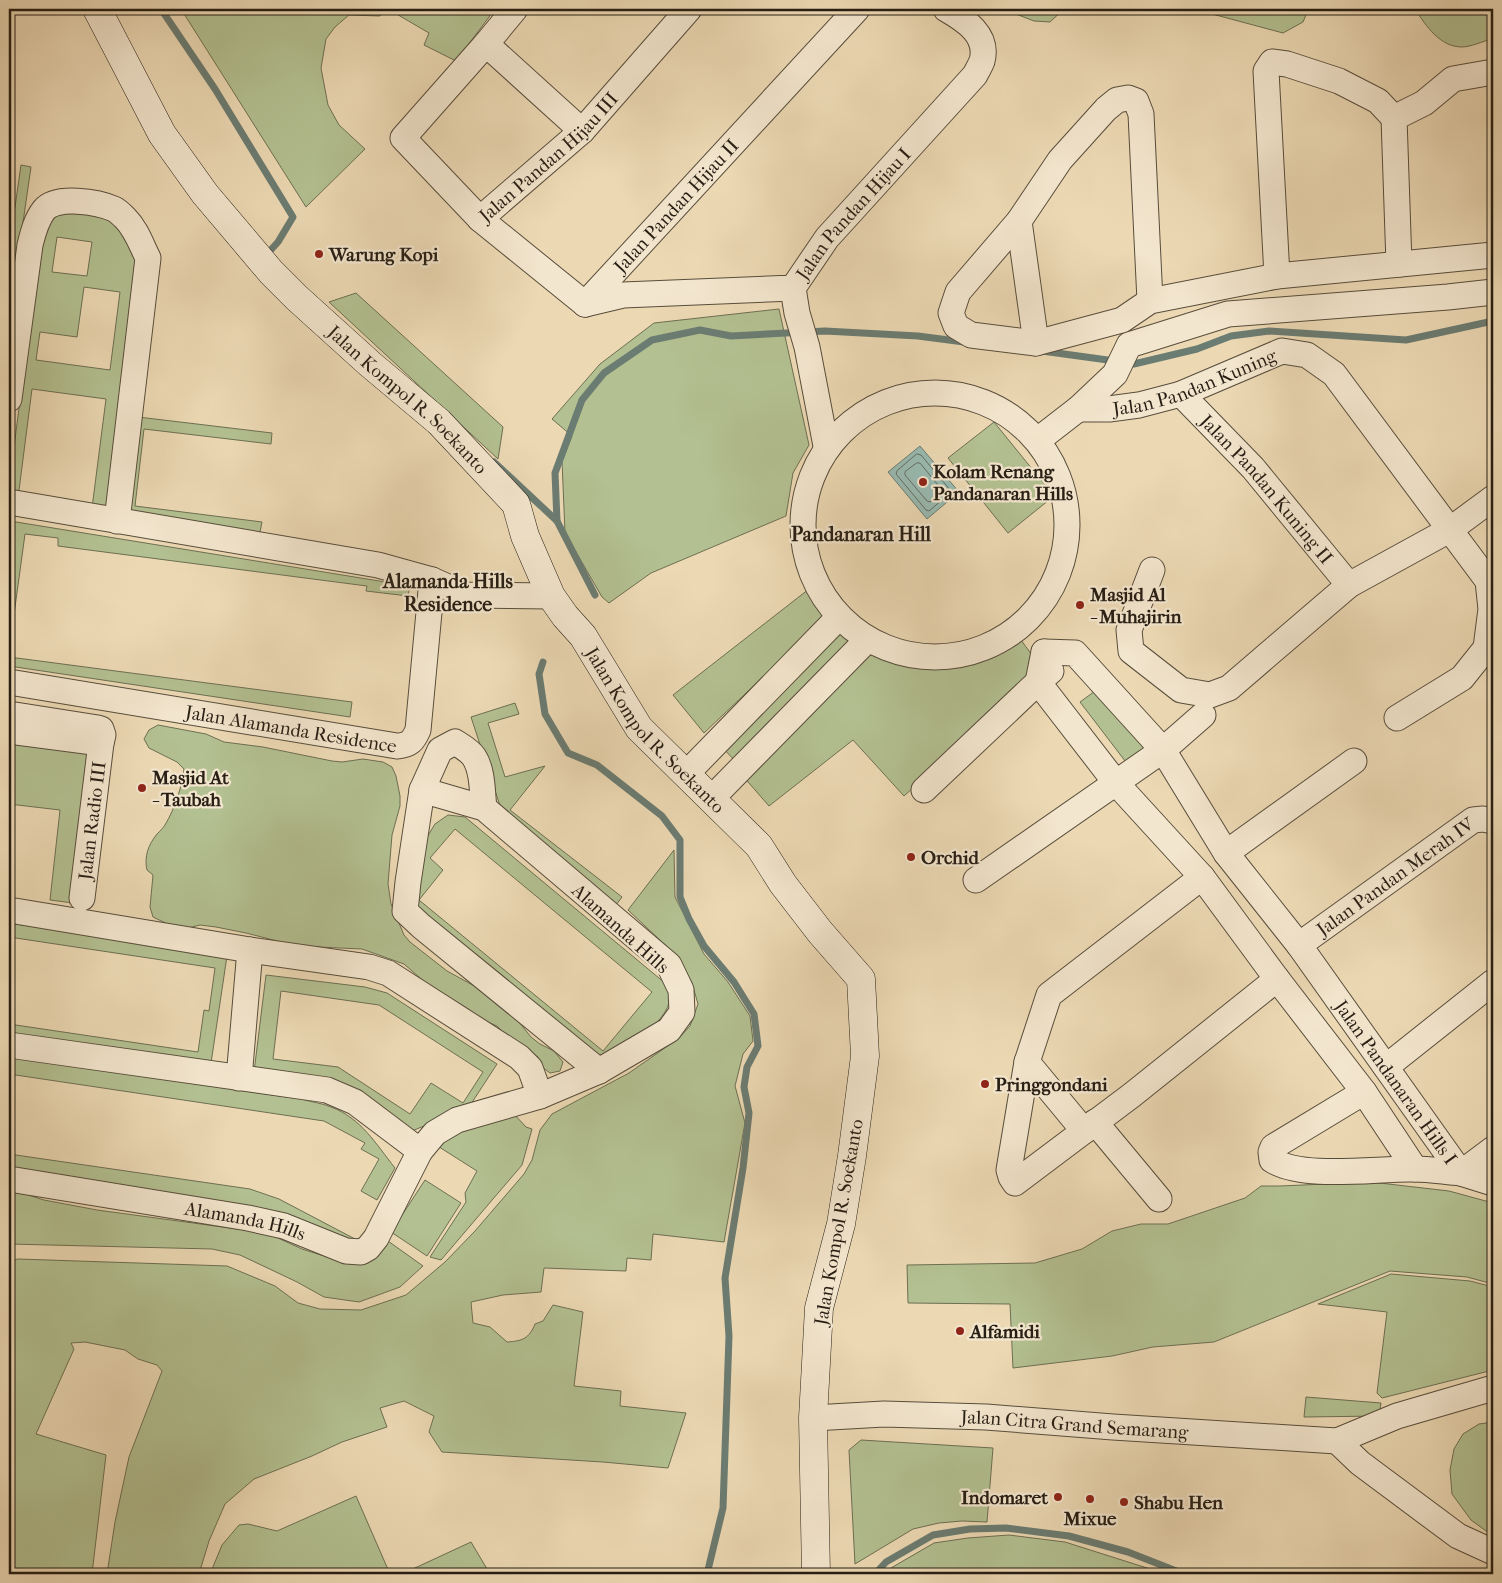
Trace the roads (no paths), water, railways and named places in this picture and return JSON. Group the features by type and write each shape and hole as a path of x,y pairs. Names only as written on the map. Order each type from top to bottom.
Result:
{"main road":[{"name":"Jalan Kompol R. Soekanto","path":"97,9 162,134 205,194 271,272 297,298 370,364 439,422 516,504 525,536 551,596 565,616 583,636 639,728 759,846 783,884 820,932 861,979 865,1056 841,1224 819,1308 813,1418 816,1574"}],"street":[{"path":"515,9 486,44 582,131"},
{"name":"Jalan Pandan Hijau III","path":"486,44 403,138 480,219 582,131 689,9"},
{"name":"Jalan Pandan Hijau II","path":"585,304 858,9"},
{"name":"Jalan Pandan Hijau I","path":"585,304 623,296 793,288 827,238 975,75 982,59 982,44 977,31 946,9"},
{"path":"1277,276 1266,71 1272,62 1286,64 1339,80 1378,101 1394,118 1399,264"},
{"path":"1394,118 1424,103 1453,79 1493,72"},
{"path":"1038,440 1078,409 1115,374 1129,345 1228,314 1490,292 1491,255 1277,276 1150,301 1122,320 1036,343 971,335 956,326 951,313 958,292 1019,221 1060,160 1106,109 1117,100 1128,98 1136,101 1141,114 1150,301"},
{"path":"9,399 30,245 35,225 45,208 64,201 85,202 115,209 134,228 148,258 117,521"},
{"path":"480,219 585,304"},
{"path":"1019,221 1036,343"},
{"path":"1444,260 1448,297"},
{"path":"793,288 797,312 808,347 826,446"},
{"name":"Jalan Pandan Kuning","path":"1078,409 1109,409 1139,406 1181,394 1282,351 1307,355 1334,374 1488,580 1491,609 1486,648 1462,678 1398,718"},
{"path":"930,392 990,404 1038,440 1059,477 1068,518 1064,559 1047,598 1019,629 998,642 960,656 919,658 867,640 838,618 807,567 801,508 810,476 826,446 872,407 930,392"},
{"name":"Jalan Pandan Kuning II","path":"1181,394 1253,468 1349,585"},
{"path":"1152,570 1128,630 1131,651 1181,690 1210,695 1229,688 1349,585 1451,529 1493,498"},
{"path":"9,502 378,565 432,580 466,594 551,596"},
{"name":"Jalan Alamanda Residence","path":"9,682 408,746 414,740 418,730 432,580"},
{"path":"686,774 838,618"},
{"path":"1019,629 1044,652 1075,653"},
{"path":"711,799 867,640"},
{"path":"1038,682 1044,652"},
{"path":"924,790 1038,682 1075,653"},
{"name":"Jalan Pandanaran Hills I","path":"1075,653 1163,750 1226,853 1299,945 1461,1173"},
{"name":"Jalan Pandanaran Hills I","path":"1038,682 1116,783 1202,877 1364,1092 1415,1169 1461,1173"},
{"path":"9,714 98,728 102,732 101,744 9,731"},
{"path":"976,880 1163,750 1203,715"},
{"path":"484,808 481,778 474,758 466,749 454,742 440,750 422,790 405,911 599,1071"},
{"name":"Jalan Radio III","path":"82,898 101,744"},
{"path":"1226,853 1354,761"},
{"name":"Alamanda Hills","path":"9,1179 248,1218 284,1226 346,1251 361,1252 368,1248 376,1238 420,1150 435,1133 457,1120 540,1096 599,1071 669,1030 682,1012 681,990 669,965 484,808 422,790"},
{"name":"Jalan Pandan Merah IV","path":"1299,945 1473,820 1493,821"},
{"path":"1202,877 1049,995 1027,1062 1009,1170 1015,1183 1132,1095 1277,979"},
{"path":"9,910 250,950 369,967 388,973 519,1057 530,1068 540,1096"},
{"path":"239,1078 250,950"},
{"path":"1386,1067 1493,982"},
{"path":"9,1046 327,1090 355,1102 420,1150"},
{"path":"1027,1062 1160,1199"},
{"path":"1364,1092 1273,1147 1271,1152 1272,1160 1290,1168 1330,1172 1415,1169"},
{"path":"1461,1173 1493,1149"},
{"path":"1461,1173 1493,1183"},
{"name":"Jalan Citra Grand Semarang","path":"813,1418 884,1414 986,1417 1113,1427 1337,1440 1397,1416 1493,1388"},
{"path":"1337,1440 1360,1463 1458,1536 1493,1552"}],"water":[{"name":"Kolam Renang Pandanaran Hills","path":"920,446 959,492 927,519 888,472"}],"waterway":[{"path":"161,9 215,89 293,217 278,242 268,253 271,256"},
{"path":"1126,363 1134,364 1197,349 1231,336 1269,331 1406,340 1493,321"},
{"path":"595,595 557,521 555,473 582,400 604,373 652,340 700,330 731,336 825,331 918,336 964,342"},
{"path":"1042,351 1115,361"},
{"path":"494,462 557,521"},
{"path":"543,662 539,674 545,714 568,753 597,765 662,816 680,840 680,897 689,919 704,946 734,982 754,1014 758,1046 747,1067 744,1087 749,1113 743,1168 725,1278 729,1336 723,1508 707,1574"},
{"path":"875,1574 886,1562 933,1535 970,1529 1006,1528 1069,1536 1128,1552 1184,1574"}],"place":[{"name":"Warung Kopi","path":"319,254"},
{"name":"Kolam Renang Pandanaran Hills","path":"923,482"},
{"name":"Masjid Al - Muhajirin","path":"1080,605"},
{"name":"Masjid At - Taubah","path":"142,788"},
{"name":"Orchid","path":"911,857"},
{"name":"Pringgondani","path":"985,1084"},
{"name":"Alfamidi","path":"960,1331"},
{"name":"Indomaret","path":"1058,1497"},
{"name":"Mixue","path":"1090,1499"},
{"name":"Shabu Hen","path":"1124,1502"}],"district":[{"name":"Pandanaran Hill","path":"861,534"},
{"name":"Alamanda Hills Residence","path":"448,592"}]}
